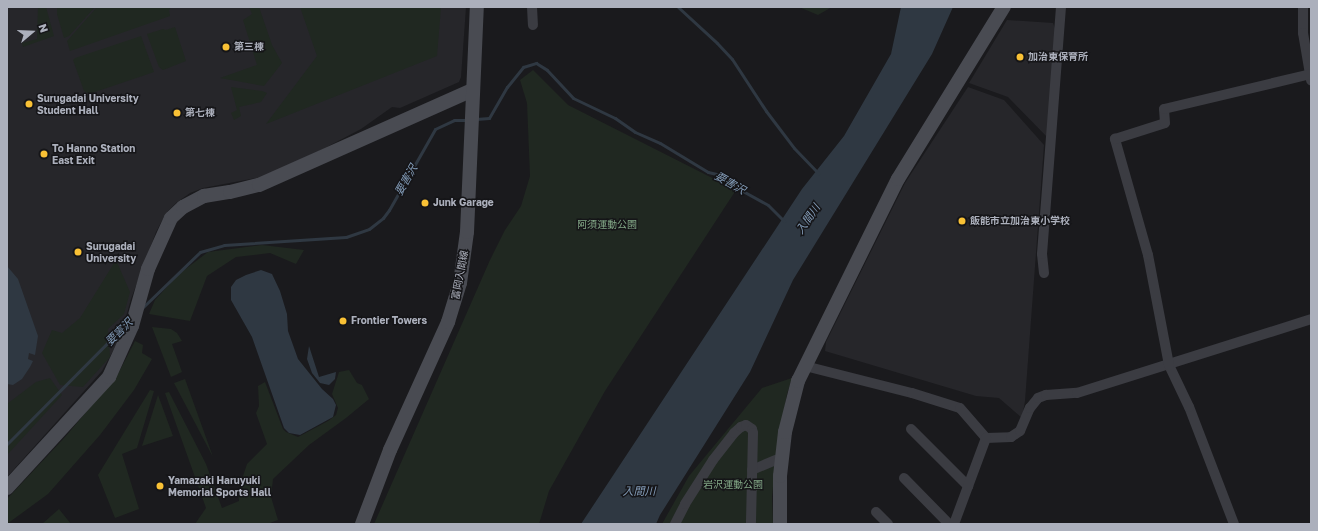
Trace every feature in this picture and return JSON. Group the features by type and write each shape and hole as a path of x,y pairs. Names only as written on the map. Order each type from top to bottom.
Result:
{"street":[{"name":"富岡入間線","path":"362,524 390,450 448,322 460,283 467,232 472,90 477,7"},
{"path":"532,7 533,25"},
{"path":"780,524 780,476 785,432 789,411 805,366 898,179 1004,7"},
{"path":"1044,273 1042,254 1060,7"},
{"path":"1234,524 1190,407 1169,365 1148,255 1115,138 1165,124 1164,109 1310,77 1303,33 1303,7"},
{"path":"7,488 109,377 133,325 150,263 172,218 183,207 204,196 259,185 472,90"},
{"path":"986,438 1012,437 1020,431 1030,408 1038,398 1046,395 1077,393 1311,319"},
{"path":"805,366 912,393 960,408 986,438"},
{"path":"675,524 685,504 713,460 734,433 745,425 749,426 752,431 751,524"},
{"path":"911,429 968,486"},
{"path":"954,524 986,438"},
{"path":"752,470 776,460"},
{"path":"904,478 948,524"},
{"path":"876,512 888,524"}],"shaded area":[{"name":"Surugadai University","path":"7,7 466,7 461,77 459,82 400,108 392,107 361,129 323,149 262,177 203,188 190,193 176,203 166,213 156,232 131,299 120,338 102,371 7,477"},
{"name":"加治東保育所","path":"1007,20 1053,23 1056,31 1049,139 1008,97 969,83"},
{"name":"飯能市立加治東小学校","path":"968,87 1004,100 1044,145 1025,401 1022,418 999,398 976,396 825,351 826,342 905,183"}],"green space":[{"path":"38,7 46,7 54,36 23,47 22,43 37,39"},
{"path":"57,7 95,7 69,36 64,38 57,14"},
{"path":"97,7 171,7 169,10 170,16 70,51 67,41"},
{"path":"249,7 259,7 272,45 282,63 264,86 220,78 257,65 243,20 252,14"},
{"path":"300,7 441,7 437,56 266,124 317,56"},
{"path":"799,7 832,7 818,15"},
{"path":"175,27 186,61 163,70 159,67 147,34"},
{"path":"141,36 154,72 89,94 84,91 73,60 75,58"},
{"name":"阿須運動公園","path":"533,70 568,105 736,190 605,391 549,491 539,524 374,524 490,260 505,230 521,206 530,176 527,103 520,80"},
{"path":"231,87 267,93 261,102 239,107 241,116 234,120 231,113 237,110"},
{"path":"262,245 304,250 296,264 270,253 236,257 207,276 190,321 149,314 155,300 179,274 208,252"},
{"path":"116,260 130,292 124,314 108,329 110,357 83,387 60,385 42,353 52,330 62,333 80,318"},
{"path":"152,327 171,329 177,333 182,341 172,344 182,372 171,377"},
{"path":"135,341 143,345 142,353 152,359 134,390 100,435 48,494 7,524 7,499 66,436 118,374"},
{"path":"349,370 357,383 362,385 369,399 309,445 273,479 271,497 278,520 267,524 195,524 206,508 165,393 169,392 206,464 222,508 239,501 238,491 247,464 267,444 256,413 259,406 258,386 265,382 283,429 286,432 298,437 336,415 338,408 332,394 339,372"},
{"path":"50,378 62,395 7,455 7,404 36,382"},
{"name":"岩沢運動公園","path":"792,378 787,394 776,455 772,497 773,524 662,524 689,476 762,388"},
{"path":"185,379 213,457 174,383"},
{"path":"150,390 154,391 137,448 122,454 139,509 115,518 98,475"},
{"path":"158,395 173,436 142,446"},
{"path":"59,509 71,524 42,524"}],"water":[{"name":"入間川","path":"901,7 953,7 932,54 793,280 750,372 660,515 656,524 581,524 802,189 844,136 891,54"},
{"path":"7,266 18,279 38,336 35,355 29,353 28,359 33,361 30,367 22,379 13,385 7,384"},
{"path":"261,270 272,274 280,291 287,314 288,331 298,359 322,389 333,399 336,405 333,417 300,435 289,433 284,428 252,337 231,300 231,287 236,280"},
{"path":"309,346 319,377 336,372 335,379 329,385 320,383 312,373 307,359"}],"waterway":[{"path":"678,7 732,59 766,111 794,148 818,173"},
{"name":"要害沢","path":"476,119 489,118 507,87 523,67 536,63 547,70 573,98 615,118 635,132 660,143 708,172 721,175 730,184 768,205 784,221"},
{"name":"要害沢","path":"142,308 200,252 224,245 346,237 369,229 383,218 389,210 435,129 454,120 468,120"},
{"name":"要害沢","path":"7,444 127,323"}],"place":[{"name":"第三棟","path":"226,47"},
{"name":"加治東保育所","path":"1020,57"},
{"name":"Surugadai University Student Hall","path":"29,104"},
{"name":"第七棟","path":"177,113"},
{"name":"To Hanno Station East Exit","path":"44,154"},
{"name":"Junk Garage","path":"425,203"},
{"name":"飯能市立加治東小学校","path":"962,221"},
{"name":"Surugadai University","path":"78,252"},
{"name":"Frontier Towers","path":"343,321"},
{"name":"Yamazaki Haruyuki Memorial Sports Hall","path":"160,486"}]}
